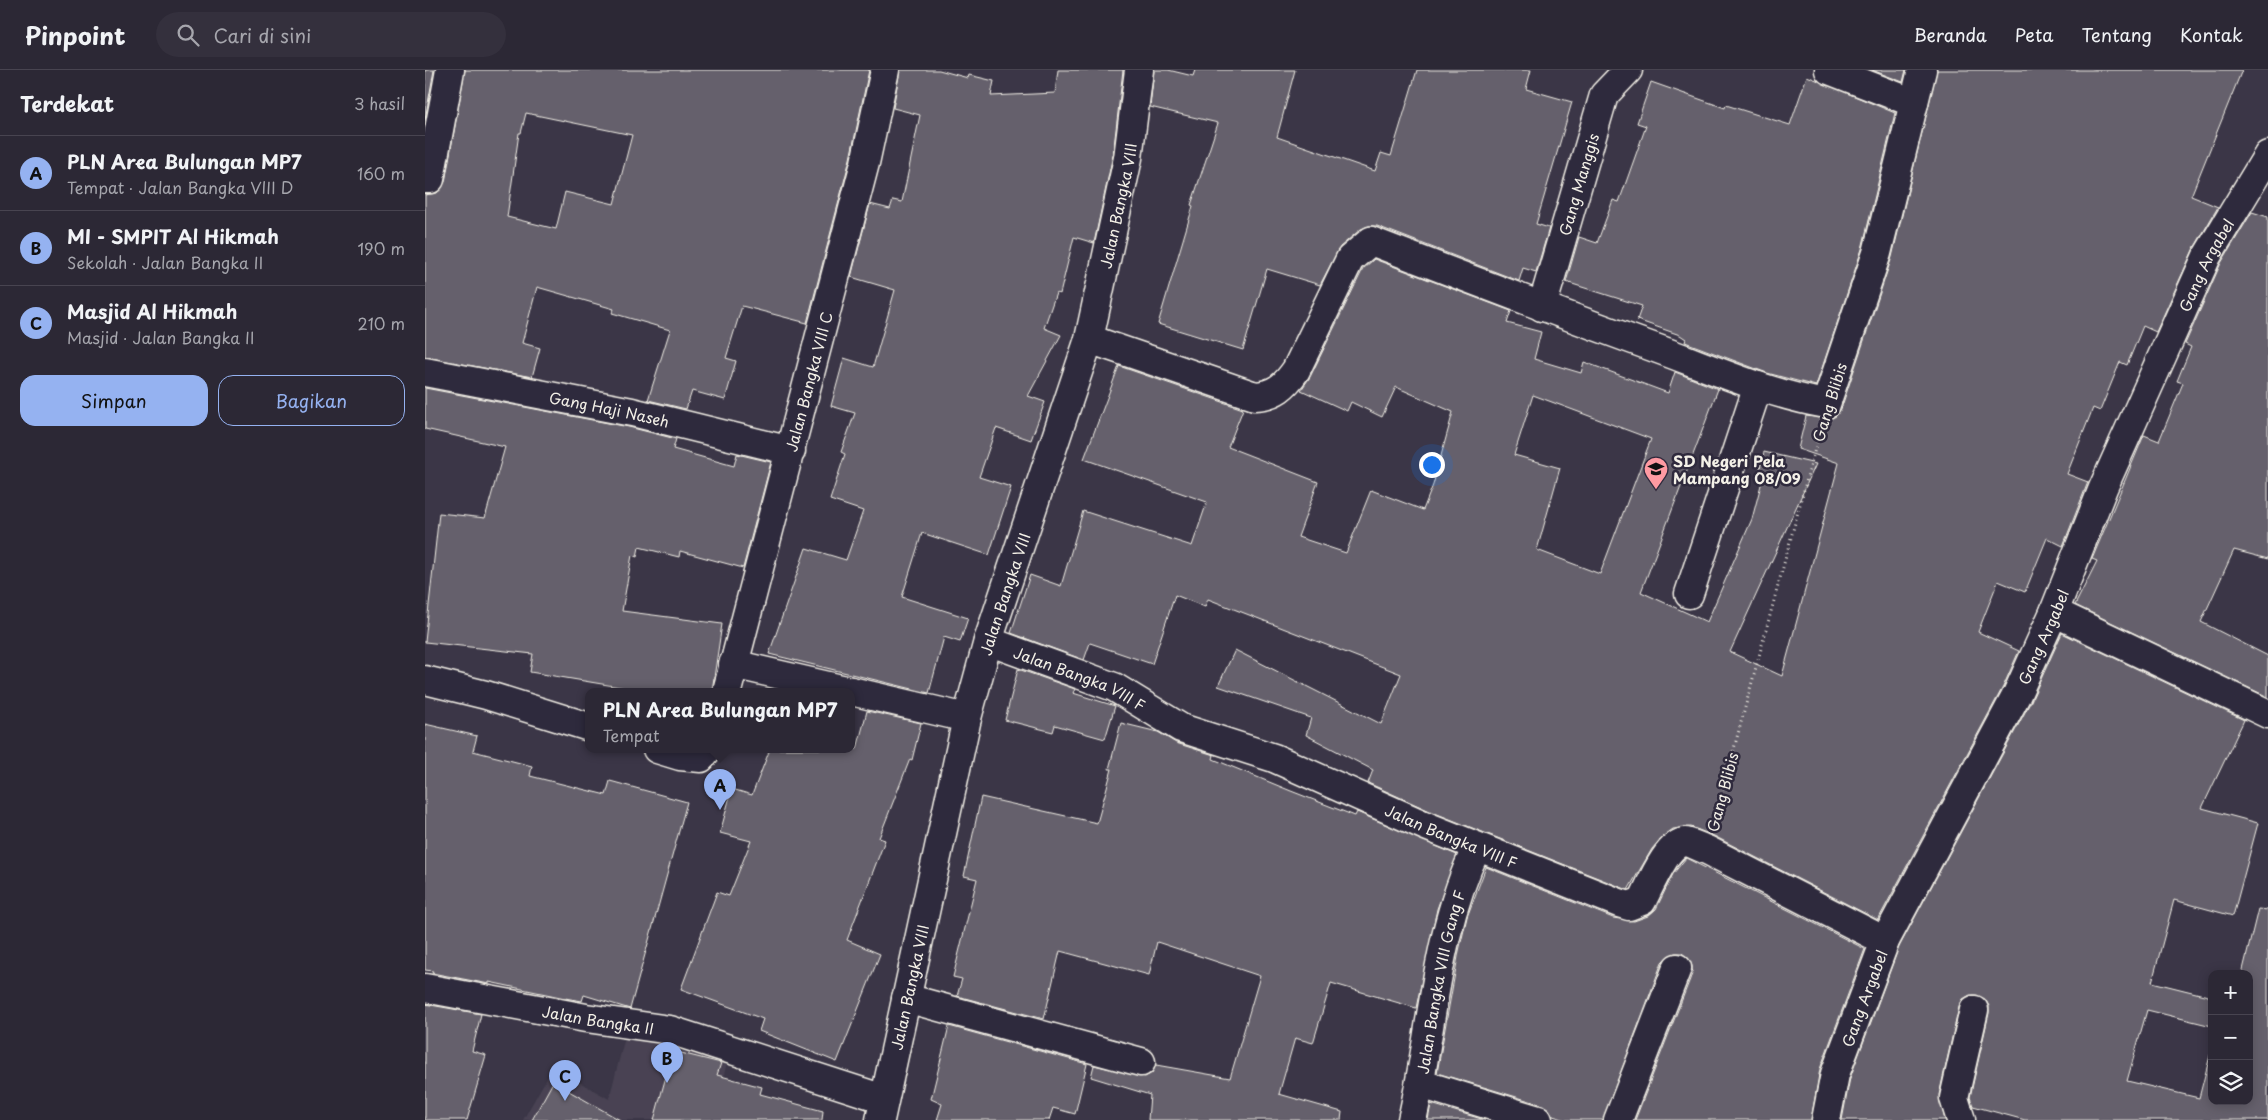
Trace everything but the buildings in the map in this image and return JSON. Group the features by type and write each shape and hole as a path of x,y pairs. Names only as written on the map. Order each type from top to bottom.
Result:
{"street":[{"path":"425,178 430,179 451,70"},
{"name":"Jalan Bangka VIII C","path":"728,688 863,173 885,70"},
{"name":"Jalan Bangka VIII","path":"882,1109 967,718 988,641 1089,339 1128,158 1139,70"},
{"name":"Gang Manggis","path":"1542,307 1604,95 1628,70"},
{"path":"1829,70 1914,103"},
{"name":"Gang Blibis","path":"1827,404 1877,253 1922,70"},
{"name":"Gang Argabel","path":"1826,1120 1835,1074 1885,941 2017,694 2054,612 2103,488 2207,256 2268,155"},
{"path":"1089,339 1255,396 1265,396 1284,386 1296,370 1350,259 1371,241 1542,307 1758,386 1797,399 1827,404"},
{"name":"Gang Haji Naseh","path":"425,372 632,412 791,451"},
{"path":"1689,594 1758,386"},
{"path":"2054,612 2268,714"},
{"name":"Jalan Bangka VIII F","path":"988,641 1114,686 1181,728 1274,758 1477,847 1629,906 1642,901 1669,851 1676,845 1686,842 1707,850 1885,941"},
{"path":"733,664 838,688"},
{"path":"425,680 486,695 585,726"},
{"path":"855,692 967,718"},
{"path":"670,753 680,756 704,753"},
{"name":"Jalan Bangka VIII Gang F","path":"1413,1120 1421,1084 1441,954 1466,869 1477,847"},
{"path":"1619,1120 1677,968"},
{"name":"Jalan Bangka II","path":"425,988 586,1018 670,1030 882,1109"},
{"path":"906,998 1141,1062"},
{"path":"1961,1120 1954,1098 1974,1010"},
{"path":"1421,1084 1538,1120"}],"path":[{"name":"Gang Blibis","path":"1707,850 1827,404"}],"shaded area":[{"path":"626,1033 728,1059 712,1120 523,1120 553,1067 609,1099"}],"place":[{"name":"SD Negeri Pela Mampang 08/09","path":"1656,490"},
{"name":"PLN Area Bulungan MP7","path":"720,810"},
{"name":"MI - SMPIT Al Hikmah","path":"667,1083"},
{"name":"Masjid Al Hikmah","path":"565,1101"}]}
